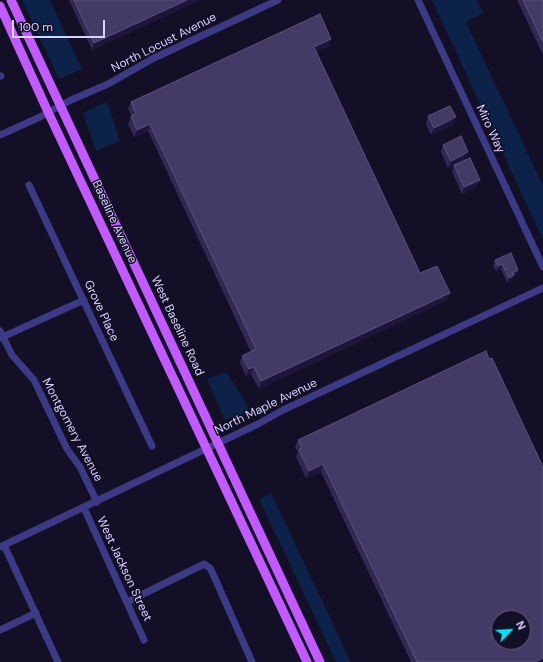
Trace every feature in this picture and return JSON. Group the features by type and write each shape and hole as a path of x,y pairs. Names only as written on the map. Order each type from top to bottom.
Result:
{"main road":[{"name":"West Baseline Road","path":"11,0 320,662"},
{"name":"Baseline Avenue","path":"0,6 48,112 206,448"},
{"path":"206,448 307,662"}],"street":[{"name":"North Locust Avenue","path":"0,135 108,84 152,59 278,0"},
{"name":"Miro Way","path":"418,0 543,267"},
{"name":"Grove Place","path":"29,185 152,446"},
{"name":"North Maple Avenue","path":"2,546 97,502 258,424 283,410 543,288"},
{"path":"1,336 84,300"},
{"name":"Montgomery Avenue","path":"1,336 12,355 34,380 67,449 80,467 97,502"},
{"name":"West Jackson Street","path":"84,508 144,640"},
{"path":"2,546 36,613 58,662"},
{"path":"127,602 198,565 207,565 213,574 252,662"},
{"path":"0,630 36,613"}],"water":[{"path":"22,0 50,0 82,69 59,79"},
{"path":"432,0 477,0 483,13 466,22 543,186 543,240"},
{"path":"107,102 120,141 96,151 83,113"},
{"path":"226,372 245,401 249,412 225,420 207,379"},
{"path":"271,493 351,662 336,662 259,499"}],"building":[{"path":"74,0 187,0 94,43"},
{"path":"523,0 543,0 543,42"},
{"path":"320,14 331,39 314,47 420,273 437,266 450,293 261,381 254,367 249,369 242,356 256,349 150,124 137,130 131,116 136,114 131,102"},
{"path":"450,106 456,117 434,128 428,116"},
{"path":"461,136 468,152 451,161 443,145"},
{"path":"470,158 480,180 464,187 454,165"},
{"path":"511,253 518,270 509,278 502,264 498,266 495,260"},
{"path":"486,351 489,359 492,358 543,467 543,658 535,662 417,662 323,464 309,471 299,450 302,448 298,440"}]}
